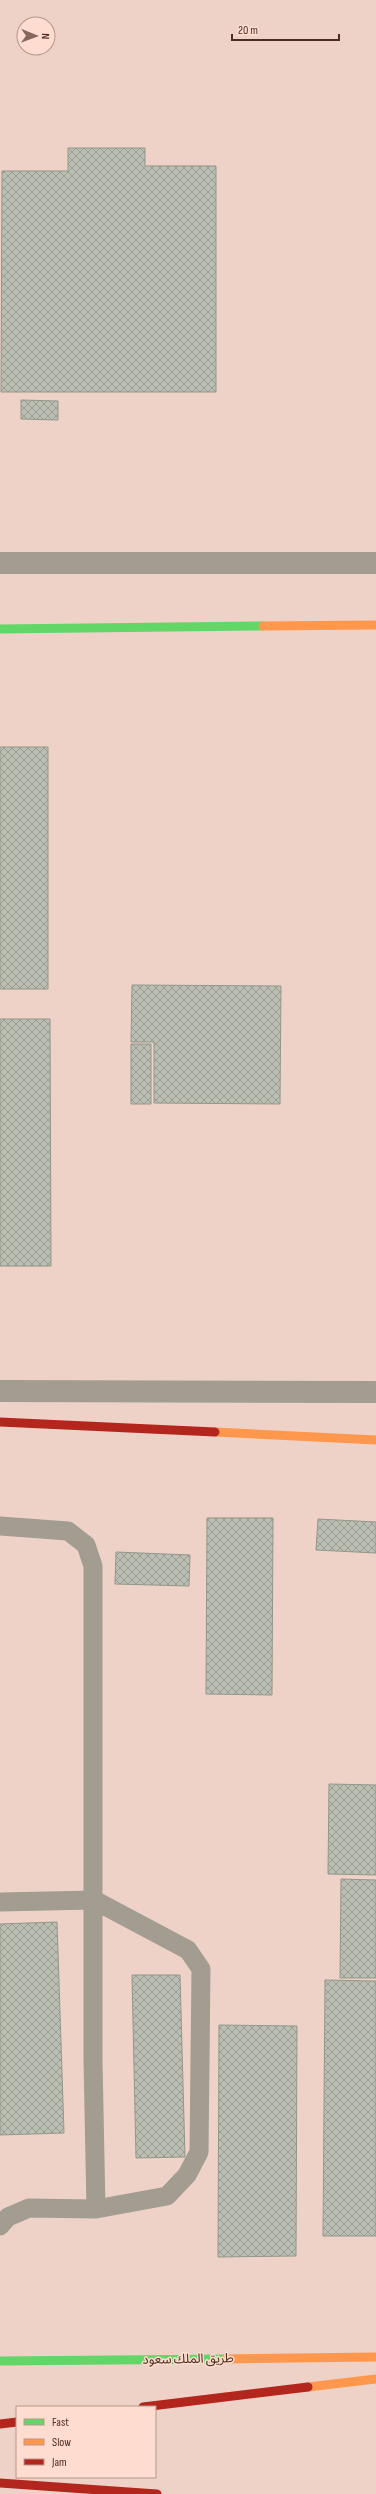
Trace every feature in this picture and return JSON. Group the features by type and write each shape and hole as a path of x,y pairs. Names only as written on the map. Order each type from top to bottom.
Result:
{"main road":[{"path":"0,629 376,625"},
{"path":"0,1422 376,1440"},
{"name":"طريق الملك سعود","path":"0,2361 376,2357"},
{"path":"150,2406 376,2379"},
{"path":"0,2424 16,2422"},
{"path":"0,2483 157,2494"}],"street":[{"path":"0,563 376,563"},
{"path":"0,1391 376,1392"}],"lane":[{"path":"0,1526 68,1531 86,1545 93,1566 93,2060 96,2209"},
{"path":"0,1902 94,1900 188,1950 202,1969 199,2152 187,2175 167,2196 96,2209 29,2208 8,2217 0,2226"}],"building":[{"path":"68,148 145,148 145,166 216,166 216,392 1,392 2,171 68,171"},
{"path":"21,400 58,401 58,420 21,419"},
{"path":"0,747 48,747 48,989 0,989"},
{"path":"132,985 281,986 280,1104 154,1103 154,1042 131,1042"},
{"path":"0,1019 50,1019 51,1266 0,1266"},
{"path":"131,1044 151,1044 151,1104 131,1104"},
{"path":"207,1518 273,1518 272,1695 206,1694"},
{"path":"318,1519 376,1522 376,1553 316,1550"},
{"path":"116,1552 190,1555 189,1586 115,1584"},
{"path":"329,1784 376,1785 376,1875 328,1874"},
{"path":"341,1879 376,1880 376,1978 340,1978"},
{"path":"57,1922 64,2133 0,2135 0,1924"},
{"path":"132,1975 180,1975 185,2157 136,2158"},
{"path":"325,1980 376,1981 376,2236 323,2236"},
{"path":"219,2025 297,2026 296,2256 218,2257"}],"traffic: fast":[{"path":"0,629 263,626"},
{"path":"0,2361 225,2359"}],"traffic: slow":[{"path":"263,626 376,625"},
{"path":"215,1432 376,1440"},
{"path":"225,2359 376,2357"},
{"path":"308,2387 376,2379"}],"traffic: jam":[{"path":"0,1422 215,1432"},
{"path":"151,2406 308,2387"},
{"path":"0,2424 16,2422"},
{"path":"0,2483 157,2494"}]}
